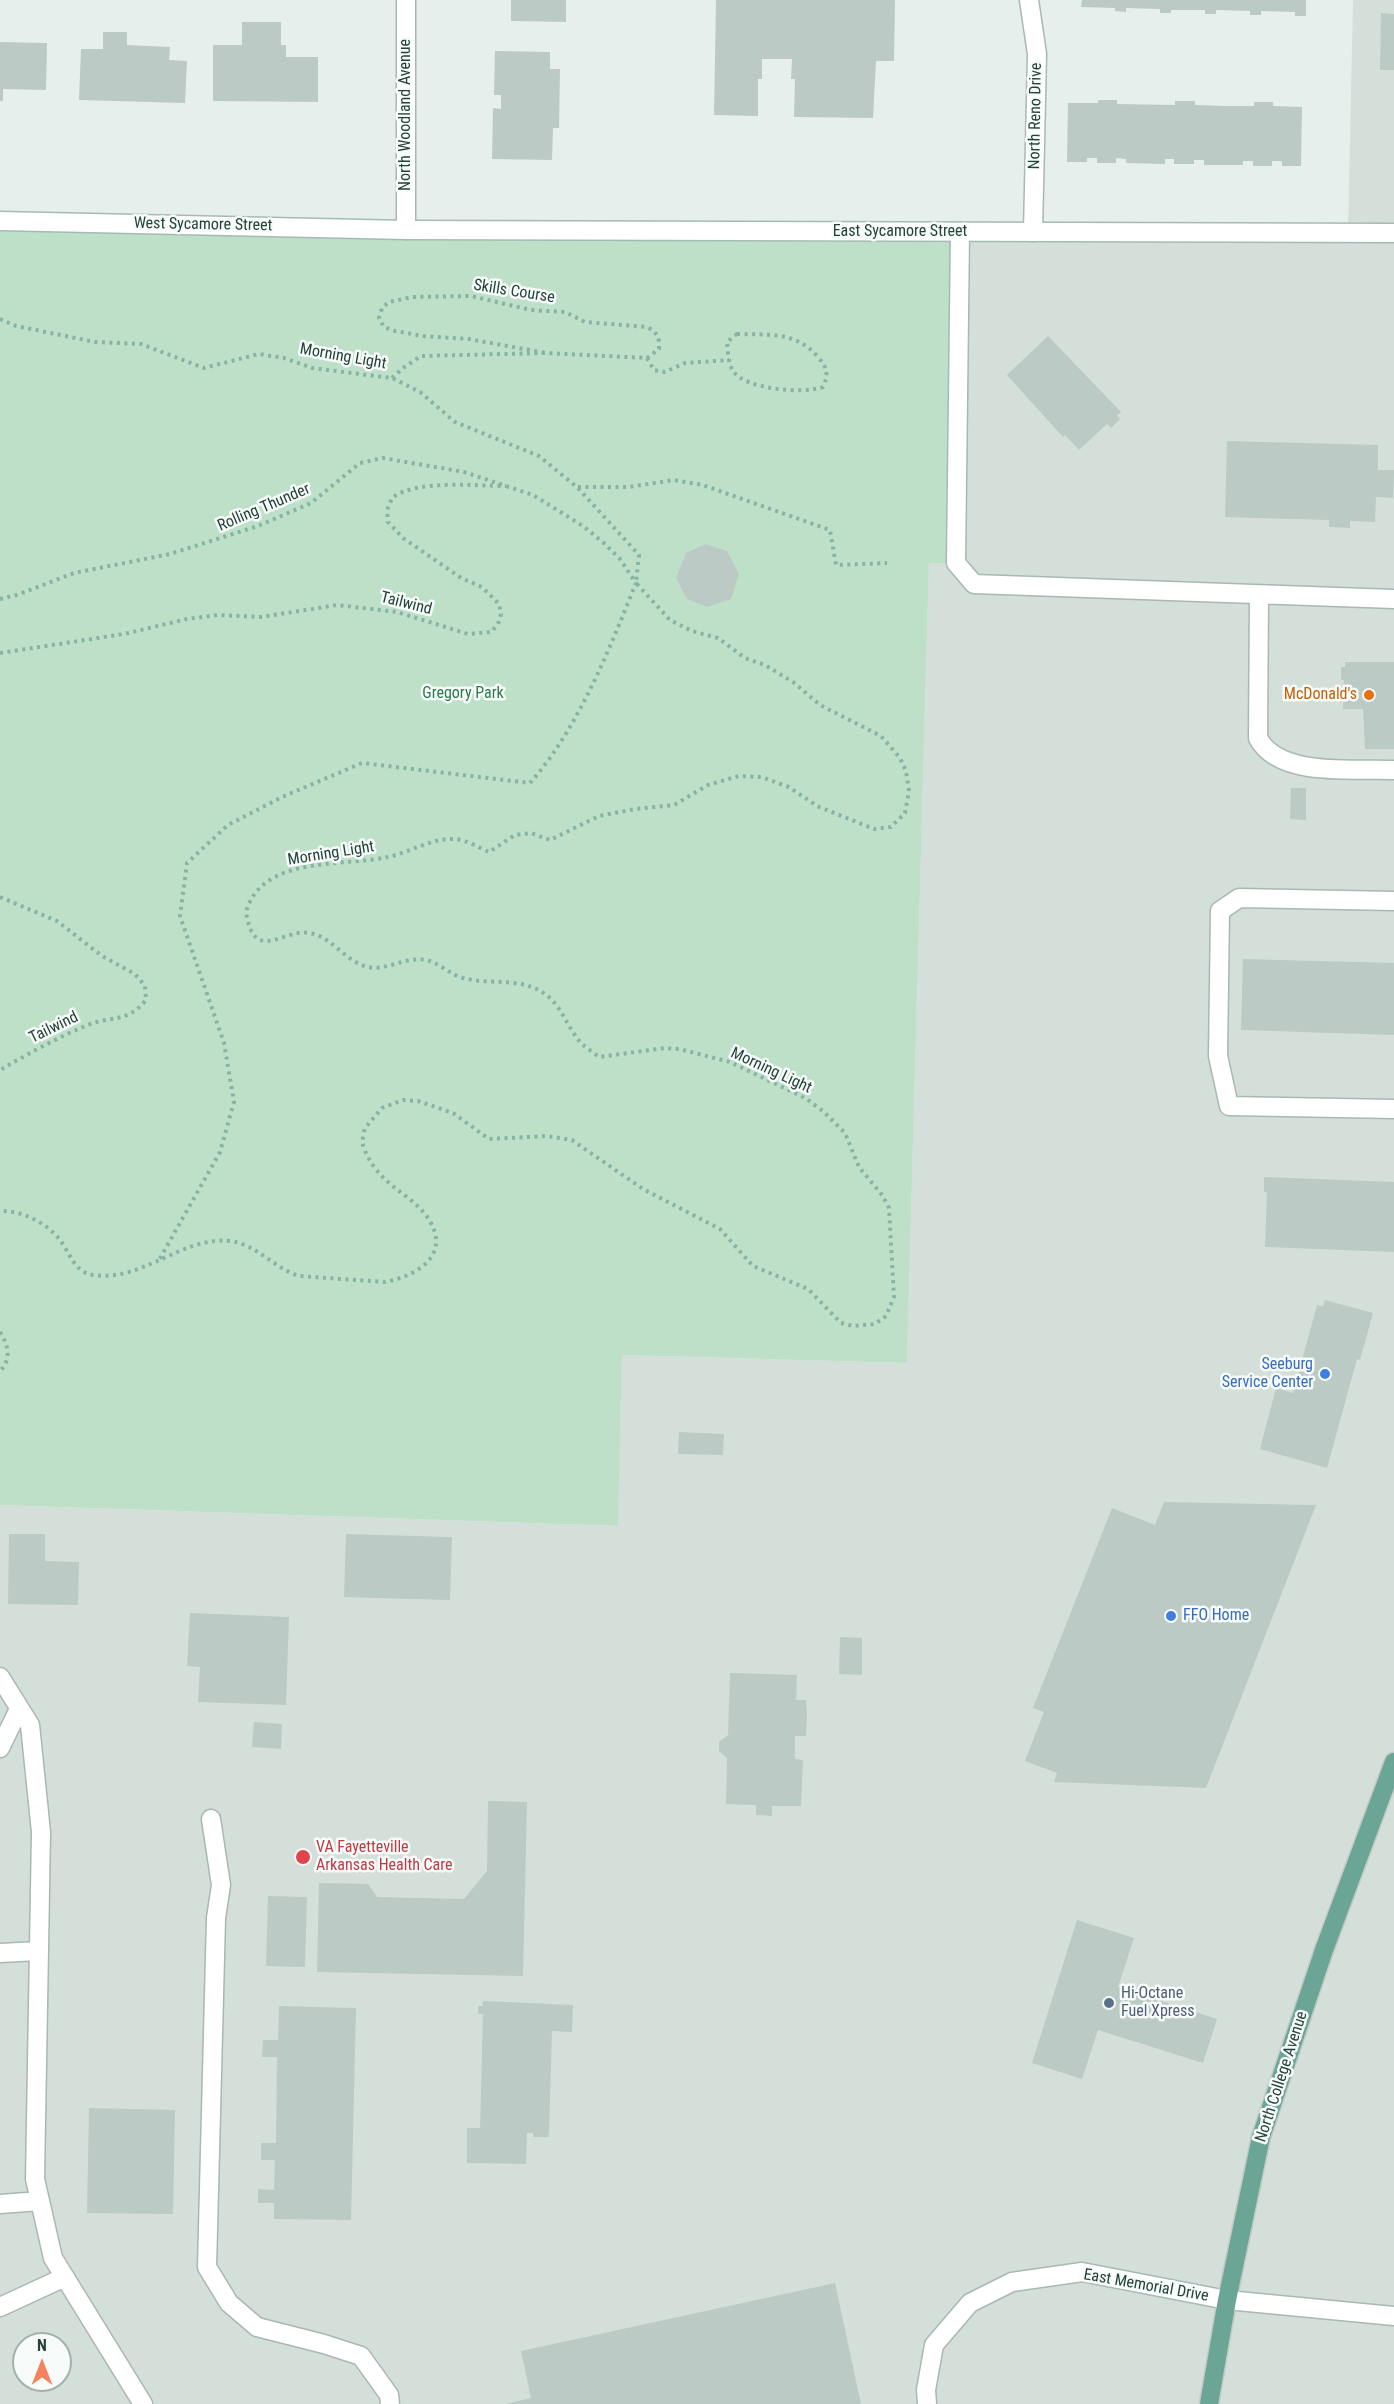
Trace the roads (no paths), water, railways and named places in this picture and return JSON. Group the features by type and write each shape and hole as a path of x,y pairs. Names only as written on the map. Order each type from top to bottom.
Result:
{"main road":[{"name":"North College Avenue","path":"1209,2404 1227,2300 1261,2137 1324,1950 1394,1762"}],"street":[{"name":"North Woodland Avenue","path":"406,0 406,230"},
{"name":"North Reno Drive","path":"1029,0 1037,54 1033,232"},
{"name":"West Sycamore Street","path":"0,220 406,230"},
{"name":"East Sycamore Street","path":"406,230 1394,233"},
{"path":"960,232 956,563 961,572 974,584 993,587 1394,599"},
{"path":"1259,595 1258,738 1263,748 1276,758 1300,767 1394,770"},
{"path":"1394,901 1239,898 1220,911 1218,1056 1228,1106 1394,1109"},
{"path":"0,1677 30,1725 41,1832 35,2179 53,2258 143,2404"},
{"path":"0,1748 20,1709"},
{"path":"211,1819 221,1885 216,1930 207,2267 229,2303 257,2327 361,2356 389,2395 390,2404"},
{"path":"0,1953 38,1951"},
{"path":"0,2204 40,2201"},
{"name":"East Memorial Drive","path":"927,2404 926,2390 934,2345 970,2303 1012,2282 1082,2272 1227,2300 1394,2316"},
{"path":"0,2307 65,2277"}],"place":[{"name":"McDonald's","path":"1369,695"},
{"name":"Seeburg Service Center","path":"1325,1374"},
{"name":"FFO Home","path":"1171,1616"},
{"name":"VA Fayetteville Arkansas Health Care","path":"303,1857"},
{"name":"Hi-Octane Fuel Xpress","path":"1109,2003"}],"park label":[{"name":"Gregory Park","path":"463,694"}]}
